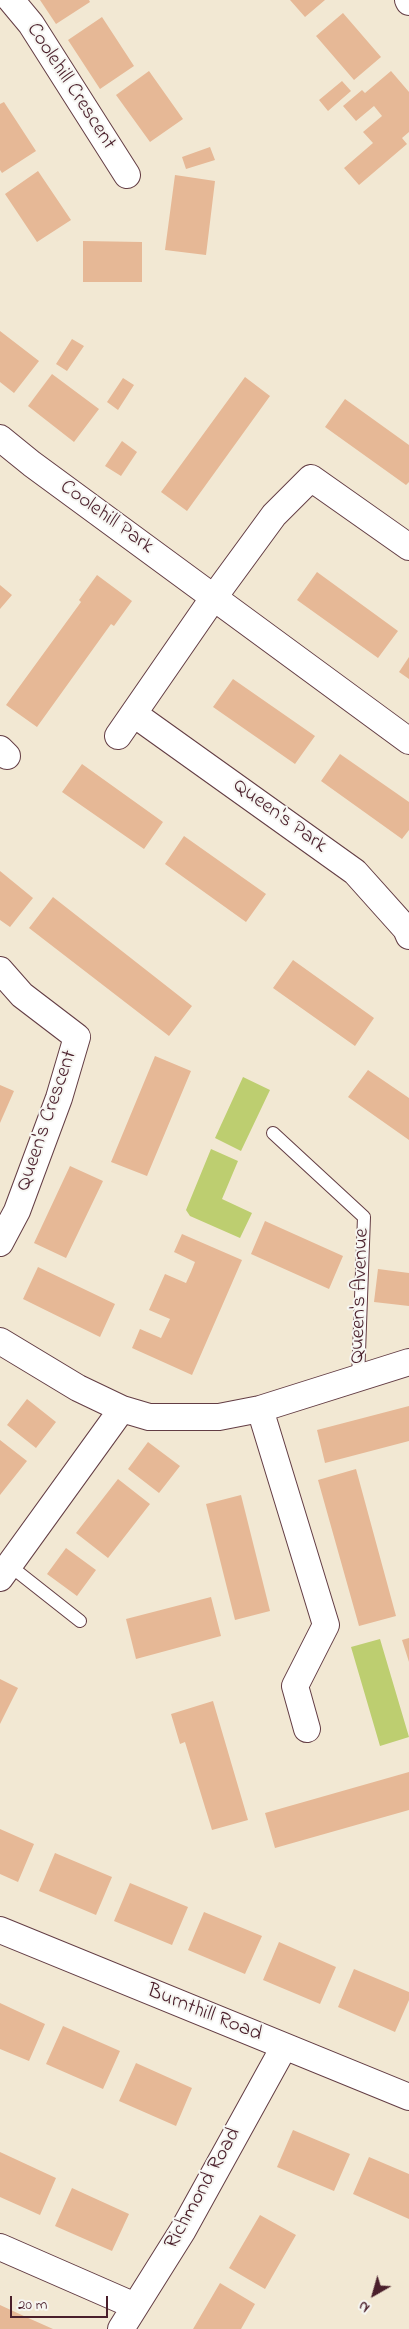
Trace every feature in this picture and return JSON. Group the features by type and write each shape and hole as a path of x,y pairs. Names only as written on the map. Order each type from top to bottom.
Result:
{"street":[{"name":"Coolehill Crescent","path":"11,0 31,24 127,175"},
{"name":"Coolehill Park","path":"0,438 214,597"},
{"path":"118,736 274,514 311,478 409,547"},
{"path":"214,597 409,740"},
{"name":"Queen's Park","path":"134,714 355,872 406,930 409,936"},
{"name":"Queen's Crescent","path":"0,970 22,995 77,1037 60,1098 17,1211 0,1243"},
{"name":"Queen's Avenue","path":"0,1341 78,1388 122,1409 149,1417 218,1417 260,1409 358,1380 409,1362"},
{"path":"5,1571 122,1409"},
{"path":"260,1409 326,1626 295,1686 307,1729"},
{"name":"Burnthill Road","path":"0,1930 409,2097"},
{"name":"Richmond Road","path":"121,2329 182,2230 284,2047"},
{"path":"0,2247 135,2306"}],"lane":[{"name":"Queen's Avenue","path":"273,1133 364,1218 358,1380"},
{"path":"5,1571 80,1621"}],"green space":[{"path":"243,1077 270,1090 241,1151 215,1138"},
{"path":"211,1149 238,1161 222,1199 252,1213 240,1238 190,1216 186,1210"},
{"path":"380,1639 409,1737 380,1746 351,1647"}],"building":[{"path":"40,0 89,0 90,2 56,24"},
{"path":"290,0 325,0 305,17"},
{"path":"343,13 381,57 354,80 316,36"},
{"path":"102,17 134,66 100,89 68,40"},
{"path":"149,71 183,119 150,142 116,95"},
{"path":"391,71 409,92 409,132 402,138 407,144 359,185 344,168 373,143 363,132 382,116 374,106 356,121 343,106 362,90 365,93"},
{"path":"342,81 351,91 328,111 319,100"},
{"path":"4,102 36,151 2,173 0,170 0,104"},
{"path":"210,147 215,160 186,169 182,157"},
{"path":"38,171 71,220 37,242 5,194"},
{"path":"175,175 215,181 206,255 165,250"},
{"path":"83,241 142,242 142,282 83,282"},
{"path":"0,331 39,361 14,393 0,382"},
{"path":"72,339 84,346 67,371 56,364"},
{"path":"52,374 99,409 74,442 28,406"},
{"path":"245,377 270,396 187,511 161,492"},
{"path":"123,378 134,385 118,410 107,402"},
{"path":"345,399 409,445 409,482 406,485 325,427"},
{"path":"122,441 137,452 121,476 105,466"},
{"path":"317,572 398,631 378,658 297,600"},
{"path":"97,575 132,601 114,626 111,624 37,727 6,705 81,602 79,600"},
{"path":"0,585 12,595 0,609"},
{"path":"409,657 409,679 399,672"},
{"path":"233,679 315,736 295,764 213,707"},
{"path":"340,754 409,802 409,830 402,839 321,781"},
{"path":"82,764 163,822 144,849 62,792"},
{"path":"184,836 266,894 246,922 165,864"},
{"path":"0,871 33,898 10,927 0,920"},
{"path":"53,897 192,1006 169,1036 29,928"},
{"path":"293,960 374,1018 355,1046 273,988"},
{"path":"155,1056 191,1071 147,1176 111,1162"},
{"path":"368,1070 409,1098 409,1140 348,1097"},
{"path":"0,1085 14,1091 0,1123"},
{"path":"70,1166 103,1181 66,1258 34,1243"},
{"path":"265,1221 343,1256 329,1289 251,1254"},
{"path":"182,1234 242,1260 192,1375 132,1348 140,1329 161,1338 170,1319 149,1310 165,1274 186,1283 191,1272 195,1262 174,1252"},
{"path":"38,1267 115,1304 100,1337 23,1299"},
{"path":"378,1269 409,1273 409,1306 374,1302"},
{"path":"27,1399 56,1422 36,1448 7,1425"},
{"path":"409,1406 409,1441 325,1463 317,1430"},
{"path":"0,1440 27,1461 0,1495"},
{"path":"148,1442 180,1466 159,1493 128,1469"},
{"path":"356,1469 396,1616 359,1626 318,1480"},
{"path":"118,1479 150,1504 108,1558 76,1533"},
{"path":"241,1495 270,1611 235,1620 206,1504"},
{"path":"66,1548 96,1570 77,1596 47,1574"},
{"path":"211,1597 221,1636 136,1659 126,1619"},
{"path":"409,1638 409,1662 402,1640"},
{"path":"0,1679 18,1688 0,1724"},
{"path":"213,1701 248,1820 212,1830 185,1742 180,1744 171,1714"},
{"path":"409,1772 409,1810 275,1848 265,1813"},
{"path":"0,1829 34,1844 18,1882 0,1874"},
{"path":"55,1853 112,1877 96,1915 39,1891"},
{"path":"130,1883 188,1907 172,1945 114,1921"},
{"path":"204,1912 262,1936 245,1974 188,1950"},
{"path":"279,1942 336,1967 320,2004 263,1980"},
{"path":"354,1969 409,1992 409,2000 395,2032 338,2007"},
{"path":"0,2003 45,2024 29,2061 0,2049"},
{"path":"63,2026 120,2051 103,2089 46,2064"},
{"path":"136,2063 192,2088 176,2126 119,2101"},
{"path":"293,2130 350,2154 334,2191 277,2167"},
{"path":"0,2152 56,2178 40,2215 0,2197"},
{"path":"369,2157 409,2174 409,2219 353,2194"},
{"path":"72,2188 129,2214 112,2251 55,2226"},
{"path":"260,2215 296,2235 265,2289 229,2268"},
{"path":"220,2283 255,2304 241,2329 193,2329"},
{"path":"0,2305 26,2317 53,2329 0,2329"}]}
